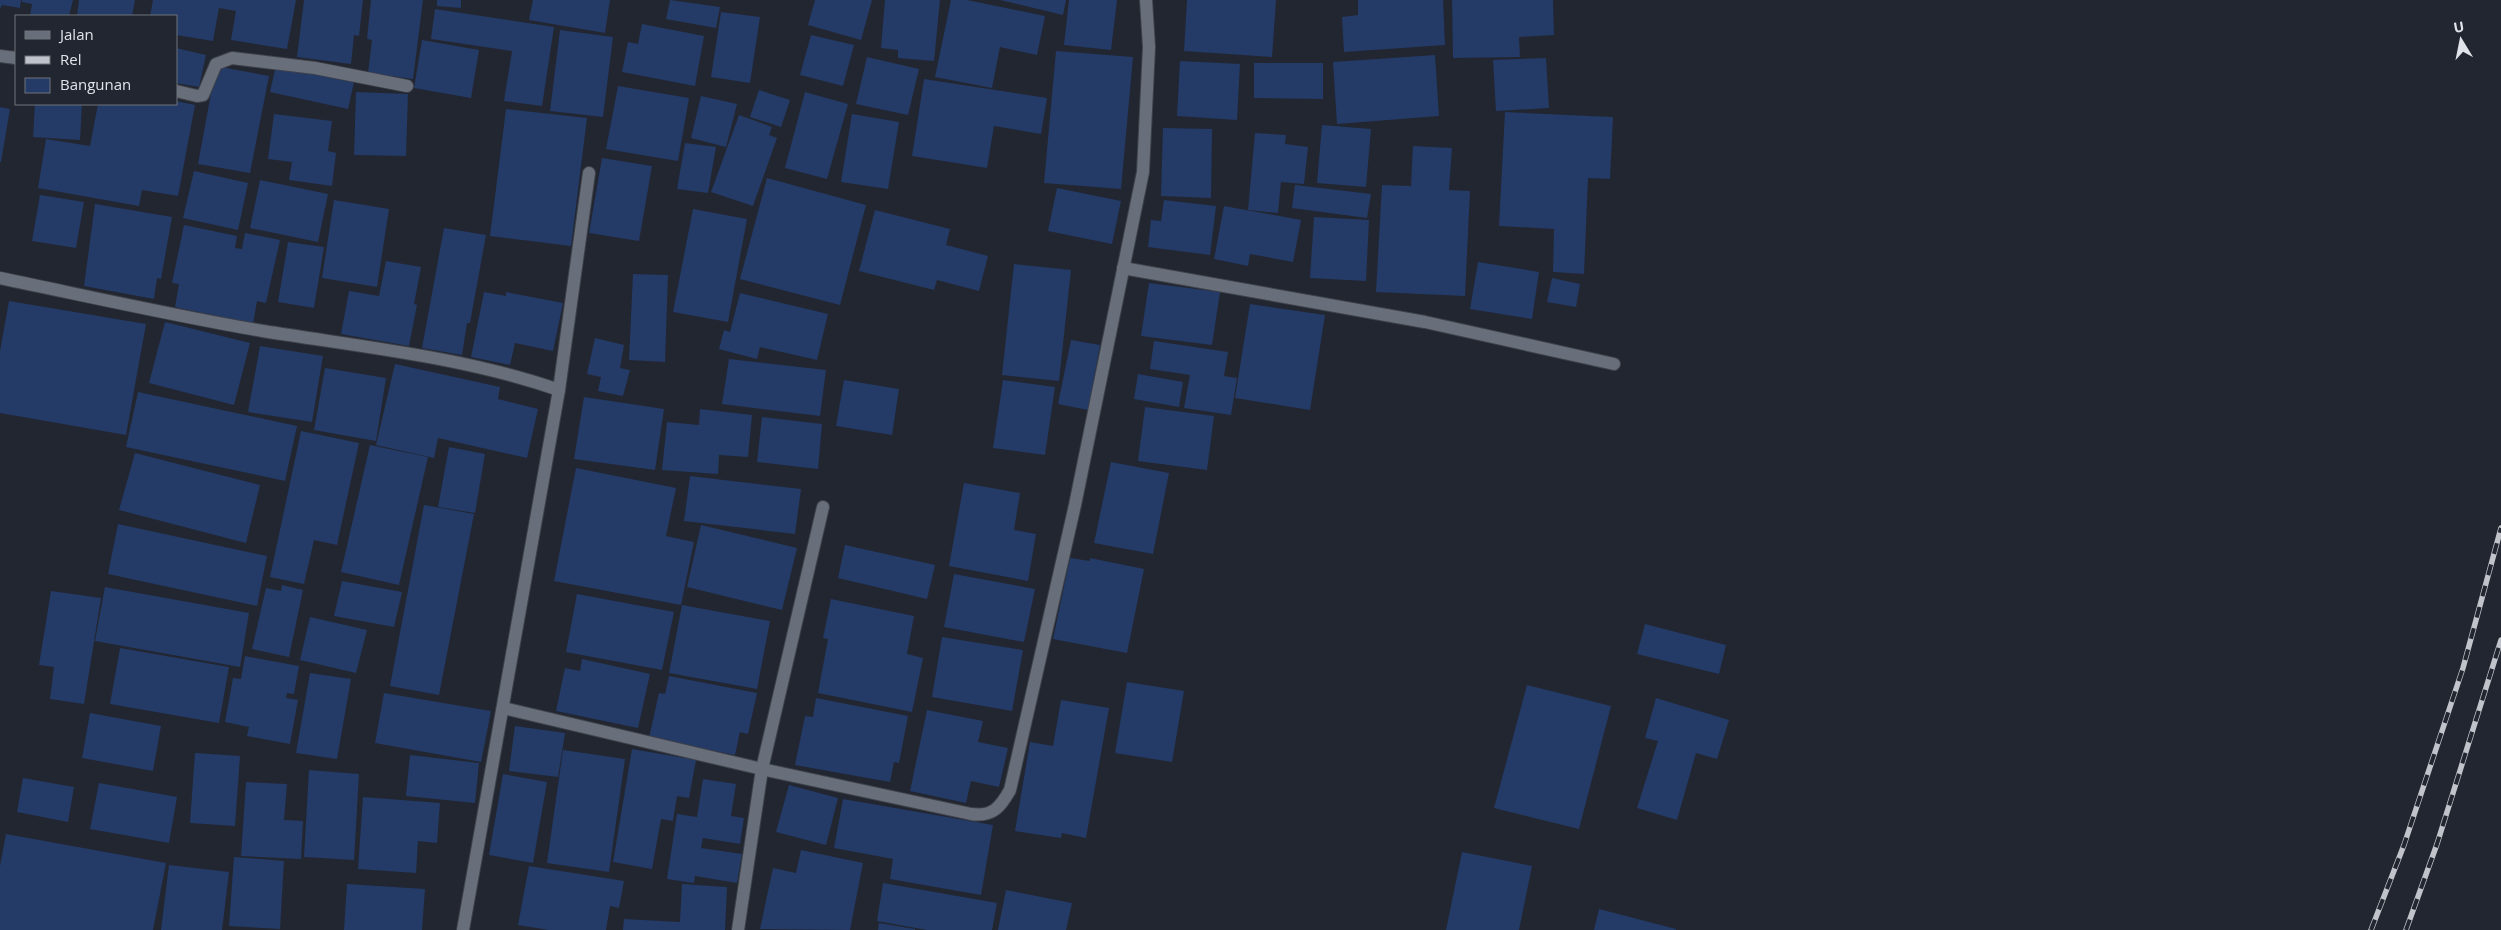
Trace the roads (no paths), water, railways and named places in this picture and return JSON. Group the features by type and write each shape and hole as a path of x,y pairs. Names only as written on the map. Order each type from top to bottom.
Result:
{"street":[{"path":"503,708 762,769 976,814 992,813 1001,807 1010,790 1073,515 1143,172 1149,47 1146,0"},
{"path":"0,56 15,58"},
{"path":"178,91 197,96 203,95 216,64 232,58 315,68 407,86"},
{"path":"463,930 559,390 589,173"},
{"path":"1123,268 1425,322 1614,364"},
{"path":"0,278 208,322 416,356 508,374 559,390"},
{"path":"738,930 762,769 823,507"}],"railway":[{"path":"2371,930 2404,845 2463,668 2501,528"},
{"path":"2406,930 2437,844 2501,640"}]}
